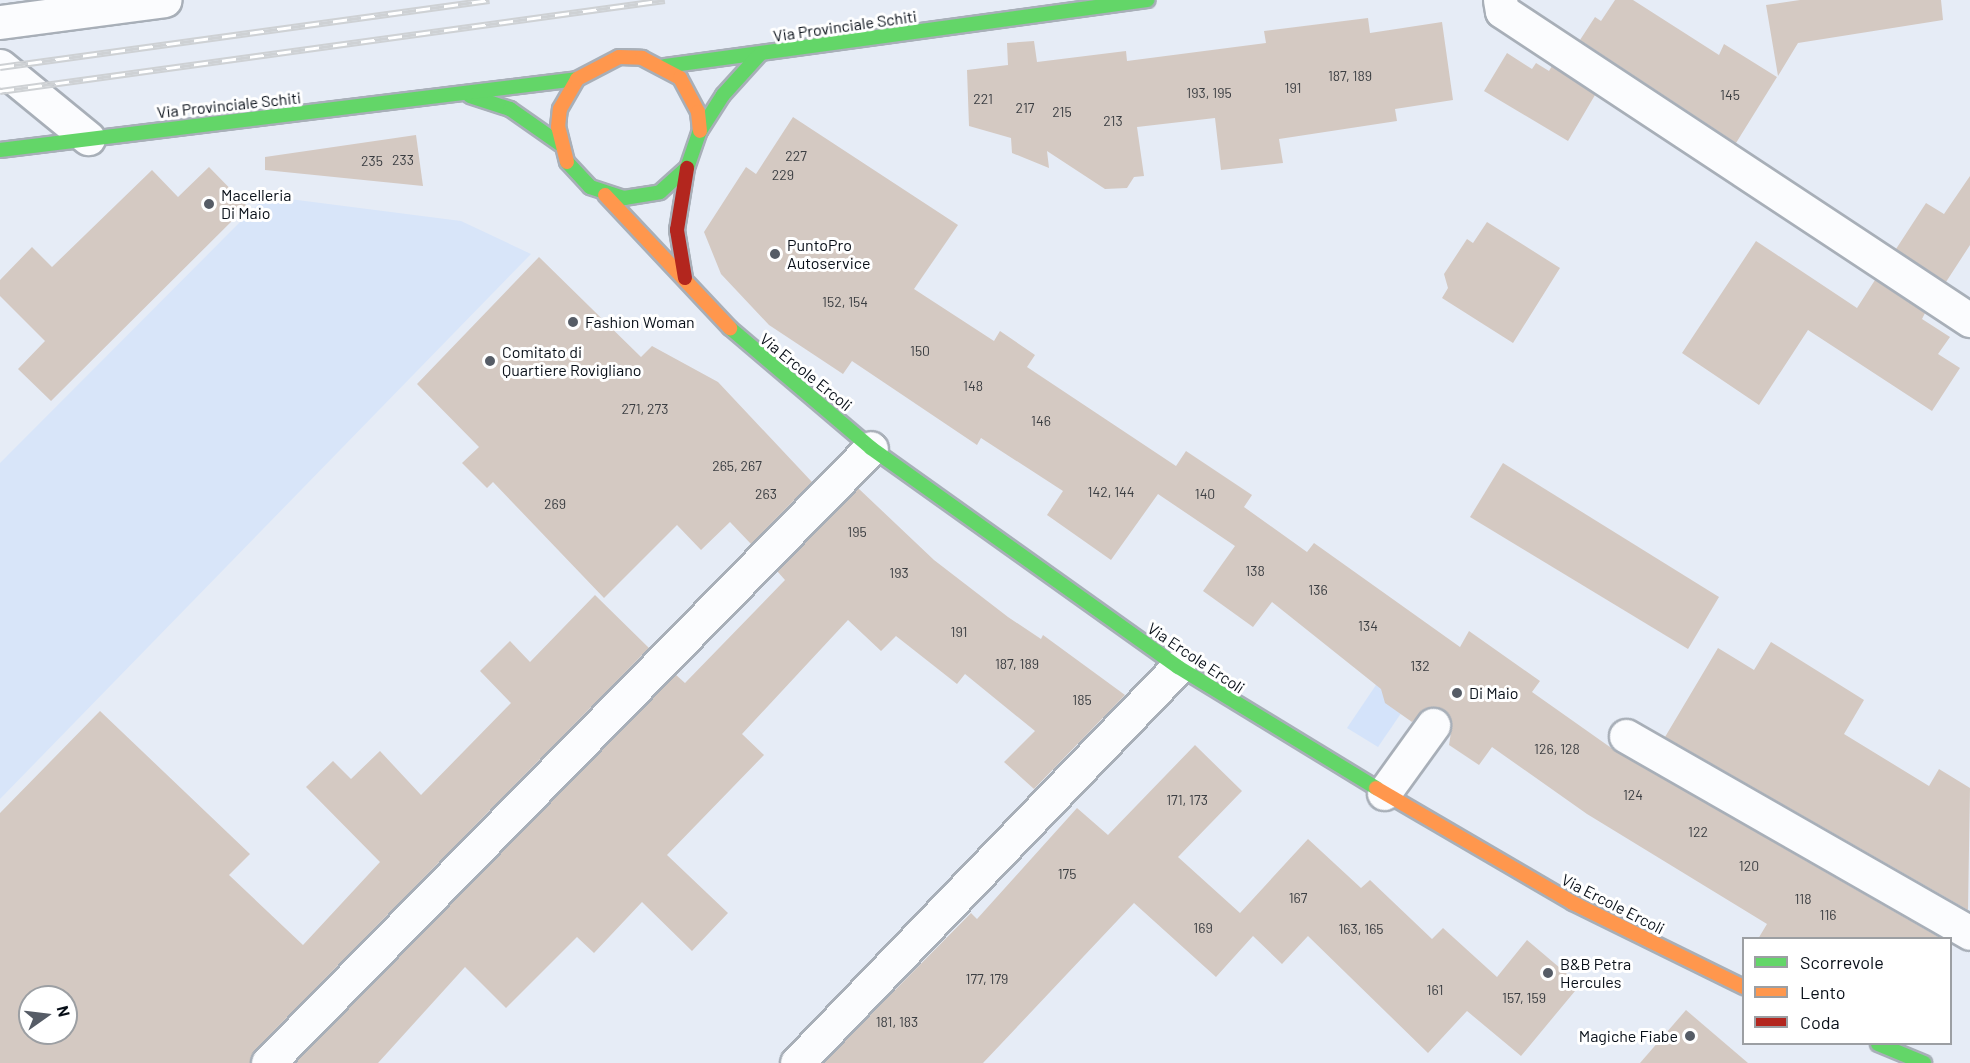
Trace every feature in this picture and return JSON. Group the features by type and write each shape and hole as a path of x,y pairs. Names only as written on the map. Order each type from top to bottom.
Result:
{"street":[{"path":"0,22 165,0"},
{"name":"Via Provinciale Schiti","path":"560,144 560,109 577,79 596,65 619,57 665,66 1148,0"},
{"path":"1500,0 1502,11 1970,320"},
{"name":"Via Provinciale Schiti","path":"462,93 510,109 560,144 577,175 605,195 633,198 660,192 687,168 700,131 737,76 760,54"},
{"path":"0,66 88,138"},
{"path":"665,66 691,94 700,131"},
{"name":"Via Provinciale Schiti","path":"0,150 577,79"},
{"path":"685,278 676,230 687,168"},
{"name":"Via Ercole Ercoli","path":"605,195 746,344 871,448 1178,667 1384,793 1572,903 1742,987"},
{"path":"268,1063 871,448"},
{"path":"797,1063 1178,667"},
{"path":"1384,793 1433,725"},
{"path":"1626,736 1970,933"},
{"path":"1880,1045 1924,1063"}],"shaded area":[{"path":"266,196 461,221 531,254 0,799 0,463"},
{"path":"1378,682 1406,706 1378,747 1347,728"}],"building":[{"path":"1615,0 1633,0 1719,55 1724,44 1777,77 1736,143 1580,40 1595,17 1601,21"},
{"path":"1800,0 1941,0 1943,20 1798,43 1778,76 1766,5"},
{"path":"1368,18 1370,33 1442,22 1453,100 1395,109 1397,121 1279,139 1283,163 1221,170 1215,118 1137,127 1144,176 1134,177 1127,188 1105,189 1047,151 1049,168 1012,153 1011,138 969,126 967,70 1008,65 1007,43 1034,41 1037,62 1126,51 1127,61 1266,43 1264,31"},
{"path":"1507,53 1532,69 1536,63 1549,71 1552,66 1595,95 1568,141 1484,91"},
{"path":"793,117 958,225 914,289 994,341 1000,331 1035,355 1027,367 1176,466 1186,451 1252,495 1244,507 1307,552 1314,543 1460,647 1469,631 1540,681 1532,692 1617,752 1939,937 1759,937 1767,924 1587,814 1492,747 1479,765 1449,745 1452,726 1443,710 1426,708 1412,722 1385,703 1381,689 1272,602 1253,627 1203,591 1235,546 1158,494 1111,560 1047,515 1063,491 981,438 977,445 852,361 843,374 769,325 721,274 704,232 746,167 756,174"},
{"path":"416,135 423,186 265,170 265,157"},
{"path":"209,167 247,206 51,401 18,369 45,341 0,296 0,280 32,247 52,267 152,170 178,197"},
{"path":"1970,176 1970,245 1946,282 1896,249 1926,203 1944,214"},
{"path":"1487,222 1560,268 1513,343 1442,298 1448,288 1444,274 1467,239 1473,243"},
{"path":"1756,241 1857,308 1875,280 1925,313 1922,319 1950,337 1938,354 1960,368 1932,411 1808,330 1759,405 1682,353"},
{"path":"539,257 641,357 652,346 718,382 812,482 751,544 730,522 701,550 677,525 604,598 493,482 487,488 462,463 479,447 417,384"},
{"path":"1503,463 1719,597 1688,649 1470,517"},
{"path":"858,488 934,560 1008,617 1041,639 1043,635 1125,695 1034,789 1004,762 1035,731 965,674 957,684 896,636 881,651 848,620 742,734 764,755 667,855 728,913 692,951 642,902 594,953 577,937 506,1008 465,967 378,1063 294,1063 675,674 685,683 785,580 777,571"},
{"path":"595,595 649,648 255,1050 250,1063 0,1063 0,813 100,711 250,854 229,875 303,945 380,862 306,787 333,761 351,779 380,751 421,795 511,703 480,671 510,641 530,662"},
{"path":"1771,642 1864,700 1844,734 1929,786 1939,769 1970,788 1968,910 1665,737 1718,648 1754,670"},
{"path":"1195,745 1242,791 1178,857 1240,913 1308,839 1361,888 1370,880 1432,939 1443,928 1497,977 1527,940 1580,985 1521,1056 1467,1011 1428,1053 1308,936 1282,964 1253,936 1216,977 1134,903 983,1063 823,1063 971,913 977,919 1077,808 1108,835"},
{"name":"Magiche Fiabe","path":"1686,1010 1748,1063 1640,1063"}],"railway":[{"path":"0,67 489,0"},
{"path":"0,91 665,0"}],"traffic: fast":[{"path":"665,66 1148,0"},
{"path":"567,162 590,187 624,198 660,192 687,168 700,131 723,95 760,54"},
{"path":"0,150 577,79"},
{"path":"470,96 510,109 560,144"},
{"path":"730,328 871,448 1178,667 1376,788"},
{"path":"1880,1045 1924,1063"}],"traffic: slow":[{"path":"567,162 558,127 560,109 577,79 619,57 642,58 680,78 698,112 700,131"},
{"path":"605,195 730,328"},
{"path":"1376,788 1573,903 1742,986"}],"traffic: jam":[{"path":"685,278 677,230 687,168"}],"place":[{"name":"Macelleria Di Maio","path":"209,204"},
{"name":"PuntoPro Autoservice","path":"775,254"},
{"name":"Fashion Woman","path":"573,322"},
{"name":"Comitato di Quartiere Rovigliano","path":"490,361"},
{"name":"Di Maio","path":"1457,693"},
{"name":"B&B Petra Hercules","path":"1548,973"},
{"name":"Magiche Fiabe","path":"1690,1036"}]}
